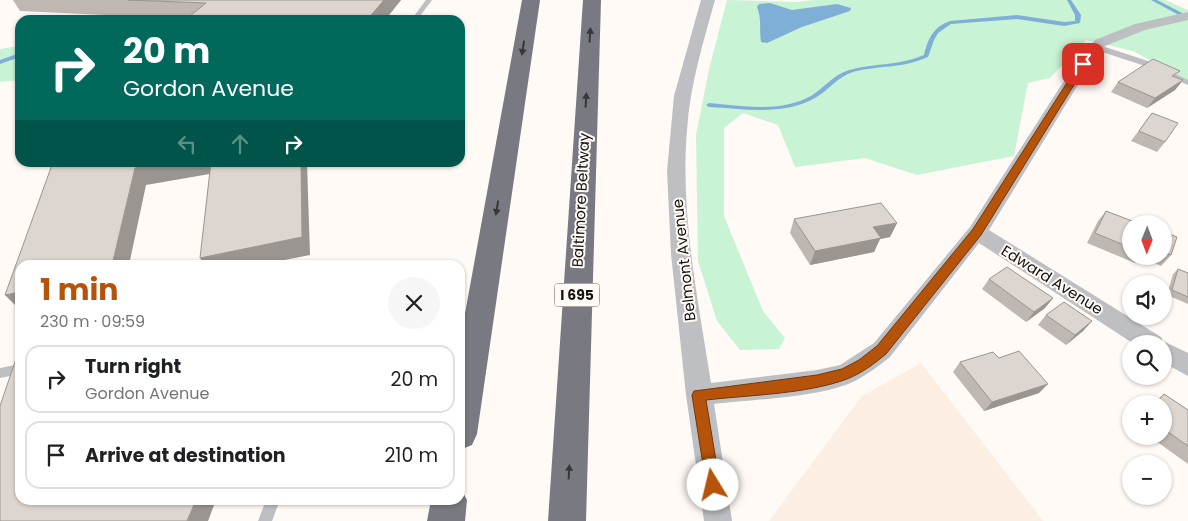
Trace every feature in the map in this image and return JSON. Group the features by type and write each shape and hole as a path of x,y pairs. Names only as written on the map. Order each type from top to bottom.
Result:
{"highway":[{"path":"465,403 531,0"},
{"name":"Baltimore Beltway","path":"567,521 587,70 592,0"},
{"path":"446,521 448,505"}],"street":[{"name":"Belmont Avenue","path":"708,0 685,85 678,129 676,178 683,262 699,395 718,521"},
{"path":"699,395 817,381 845,374 864,364 882,350 977,232 1068,87 1096,47 1100,43 1140,27 1185,16"},
{"name":"Edward Avenue","path":"977,232 1139,335"},
{"path":"1172,356 1188,366"}],"lane":[{"path":"418,15 429,0"},
{"path":"1096,47 1145,63 1188,83"},
{"path":"0,373 15,369"},
{"path":"266,521 271,505"}],"shaded area":[{"path":"921,363 1043,521 769,521 862,396"}],"green space":[{"path":"727,0 797,2 813,0 1165,0 1188,10 1188,81 1133,51 1086,40 1050,78 1028,83 1014,156 917,175 865,158 795,167 778,125 743,113 724,128 724,216 763,311 785,338 779,349 740,350 717,321 698,261 696,135 709,69"},
{"path":"15,47 15,80 0,82 0,49"}],"water":[{"path":"770,3 792,10 837,4 851,8 850,11 802,27 767,43 761,42 759,11 757,7 759,4"}],"building":[{"path":"128,0 384,0 371,15 191,15 206,3"},
{"path":"1153,59 1180,71 1172,76 1183,80 1155,98 1118,82"},
{"path":"1152,113 1178,123 1165,142 1139,131"},
{"path":"51,167 140,167 135,168 113,260 18,260"},
{"path":"210,167 301,167 302,237 200,258"},
{"path":"881,203 897,223 873,227 881,238 815,251 794,219"},
{"path":"1106,211 1122,217 1122,244 1095,233"},
{"path":"1172,235 1177,237 1172,252"},
{"path":"15,267 15,293 5,295"},
{"path":"1007,267 1053,298 1034,312 989,279"},
{"path":"1178,269 1188,273 1188,297 1172,290"},
{"path":"1064,302 1092,321 1075,335 1046,315"},
{"path":"1019,351 1048,384 992,402 960,362 993,352 999,358"},
{"path":"15,362 15,505 194,505 187,521 0,521 0,406"},
{"path":"1172,399 1188,410 1188,446 1172,435"}],"waterway":[{"path":"709,105 774,108 799,103 816,95 845,73 861,69 898,65 926,56 931,40 936,32 944,25 950,23 1017,17 1064,24 1078,22 1078,15 1069,0"},
{"path":"1153,0 1188,18"},
{"path":"0,62 15,57"}],"route":[{"path":"713,485 699,395 817,381 845,374 864,364 882,350 977,232 1083,64"}]}
